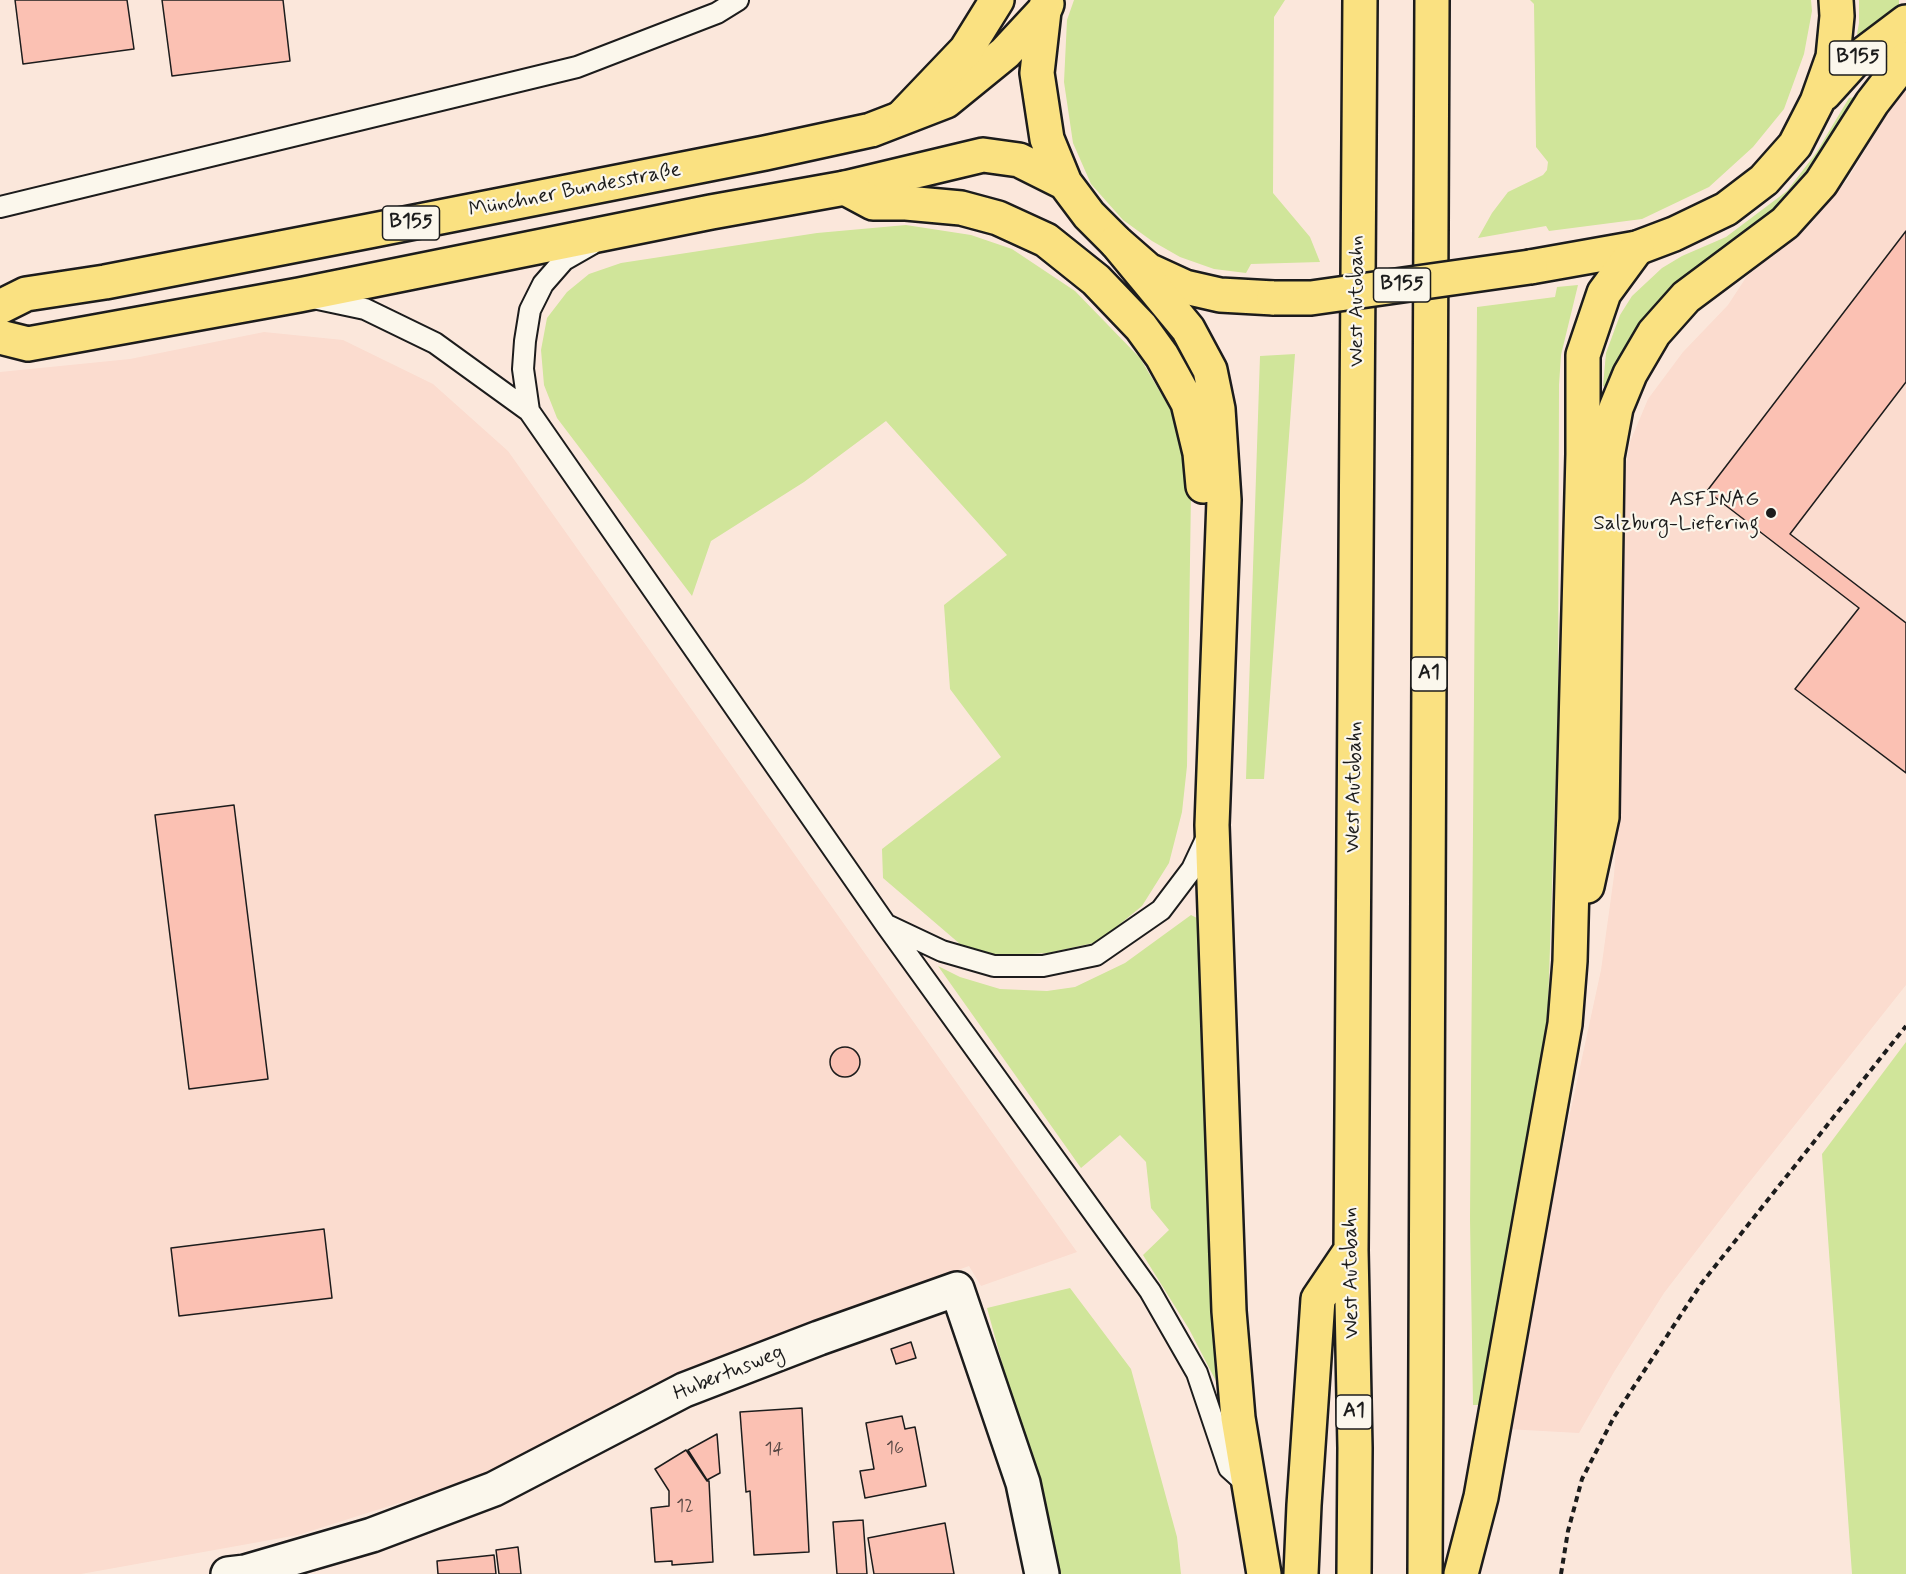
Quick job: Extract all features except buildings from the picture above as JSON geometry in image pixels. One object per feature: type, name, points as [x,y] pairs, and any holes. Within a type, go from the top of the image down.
[{"type":"main road","points":[[903,116],[966,50],[997,0]]},
{"type":"main road","name":"West Autobahn","points":[[1354,1574],[1355,1448],[1351,1250],[1360,0]]},
{"type":"main road","name":"A1","points":[[1425,1574],[1432,0]]},
{"type":"main road","name":"Münchner Bundesstraße","points":[[1046,6],[1037,73],[1047,139],[1065,183],[1089,215],[1116,243],[1148,270],[1185,287],[1220,295],[1311,298],[1530,267],[1637,248],[1674,234],[1726,209],[1764,180],[1795,145],[1817,102],[1833,57],[1837,16],[1836,0]]},
{"type":"main road","name":"Münchner Bundesstraße","points":[[0,307],[26,294],[105,282],[765,153],[871,130],[946,100],[1005,53],[1046,6]]},
{"type":"main road","name":"Münchner Bundesstraße","points":[[1817,102],[1853,63],[1906,22]]},
{"type":"main road","points":[[1570,962],[1602,817],[1607,457],[1616,408],[1630,374],[1654,333],[1686,297],[1785,223],[1821,183],[1872,103],[1906,59]]},
{"type":"main road","name":"Münchner Bundesstraße","points":[[0,337],[28,344],[299,295],[711,212],[844,188],[983,155],[1019,160],[1065,183]]},
{"type":"main road","points":[[844,188],[873,203],[906,203],[962,208],[998,218],[1046,240],[1096,280],[1141,327],[1162,356],[1188,403],[1200,453],[1204,501],[1229,1311],[1238,1418],[1264,1574]]},
{"type":"main road","points":[[1116,243],[1188,329],[1210,370],[1218,409],[1224,500],[1213,820]]},
{"type":"main road","points":[[1461,1574],[1481,1497],[1565,1024],[1570,962],[1583,454],[1583,355],[1604,293],[1637,248]]},
{"type":"main road","points":[[1301,1574],[1318,1299],[1351,1250]]},
{"type":"street","name":"Hubertusweg","points":[[228,1574],[245,1572],[372,1535],[494,1490],[684,1390],[819,1338],[957,1289],[1023,1483],[1042,1574]]},
{"type":"lane","points":[[0,207],[577,67],[717,13],[738,0]]},
{"type":"lane","points":[[529,411],[523,369],[530,310],[543,284],[564,260],[608,234]]},
{"type":"lane","points":[[299,295],[365,309],[435,343],[529,411],[886,925],[1150,1291],[1197,1373],[1229,1468],[1250,1487]]},
{"type":"lane","points":[[886,925],[942,951],[994,966],[1043,966],[1096,955],[1161,910],[1192,869],[1213,820]]},
{"type":"path","points":[[1561,1574],[1568,1531],[1582,1479],[1614,1417],[1701,1284],[1906,1026]]},
{"type":"shaded area","points":[[1906,83],[1906,985],[1664,1293],[1579,1433],[1507,1429],[1534,1304],[1553,1192],[1601,970],[1614,876],[1621,705],[1620,499],[1630,442],[1648,399],[1683,352],[1728,305],[1747,276],[1809,226],[1847,180]]},
{"type":"shaded area","points":[[264,332],[343,340],[433,384],[508,451],[1077,1252],[981,1286],[969,1266],[817,1322],[487,1475],[298,1535],[81,1574],[0,1574],[0,372],[130,359]]},
{"type":"green space","points":[[1074,0],[1285,0],[1274,17],[1273,193],[1310,237],[1320,262],[1251,264],[1246,273],[1214,269],[1180,257],[1152,241],[1123,220],[1091,184],[1073,143],[1064,82],[1067,20]]},
{"type":"green space","points":[[1530,0],[1811,0],[1812,11],[1804,54],[1784,109],[1753,147],[1709,187],[1642,219],[1549,231],[1546,226],[1478,238],[1492,213],[1508,192],[1543,175],[1547,170],[1548,162],[1536,147],[1534,4]]},
{"type":"green space","points":[[1859,0],[1899,0],[1899,13],[1860,39],[1857,34]]},
{"type":"green space","points":[[1855,97],[1854,103],[1815,169],[1775,211],[1710,256],[1667,292],[1643,320],[1622,351],[1608,388],[1603,386],[1606,353],[1620,315],[1632,296],[1662,268],[1682,256],[1726,237],[1787,191],[1816,153],[1849,98]]},
{"type":"green space","points":[[906,225],[971,235],[1012,249],[1075,291],[1140,358],[1172,412],[1191,492],[1187,766],[1182,812],[1169,863],[1142,906],[1098,942],[1048,953],[998,956],[960,944],[883,878],[882,849],[1001,757],[950,689],[944,605],[1007,555],[886,421],[804,482],[711,541],[692,596],[557,418],[544,385],[541,350],[547,318],[567,292],[589,274],[621,263],[817,233]]},
{"type":"green space","points":[[1578,285],[1561,355],[1559,385],[1558,712],[1547,1036],[1499,1321],[1479,1405],[1473,1405],[1470,1219],[1477,307],[1555,297],[1557,287]]},
{"type":"green space","points":[[1295,354],[1264,779],[1246,779],[1260,356]]},
{"type":"green space","points":[[1191,915],[1197,918],[1203,971],[1223,1385],[1218,1385],[1189,1329],[1143,1255],[1169,1230],[1151,1208],[1146,1162],[1120,1135],[1081,1168],[938,966],[960,977],[1000,989],[1047,991],[1075,987],[1125,963]]},
{"type":"green space","points":[[1906,1042],[1906,1574],[1852,1574],[1822,1154]]},
{"type":"green space","points":[[1070,1288],[1131,1369],[1177,1537],[1181,1574],[1053,1574],[1016,1414],[987,1308]]},
{"type":"place","name":"ASFINAG Salzburg-Liefering","points":[[1771,513]]}]
